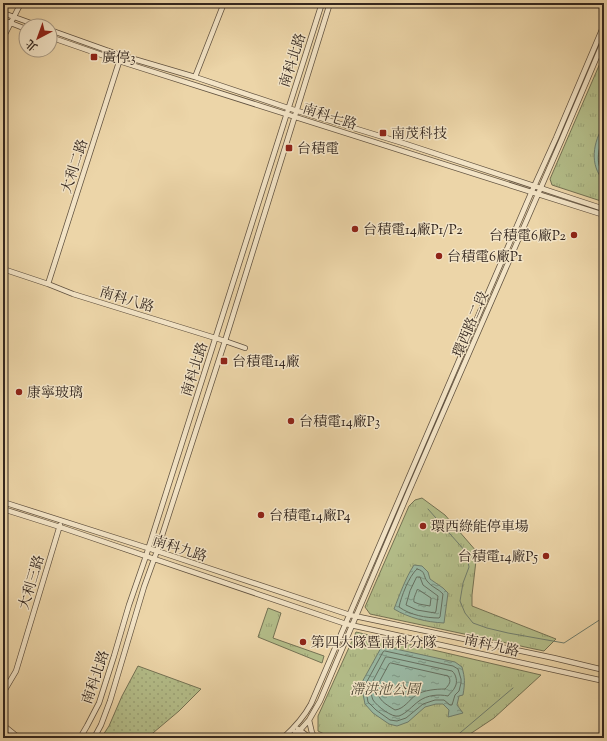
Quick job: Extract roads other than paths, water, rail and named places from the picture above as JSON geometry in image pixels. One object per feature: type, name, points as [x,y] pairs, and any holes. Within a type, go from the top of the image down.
[{"type":"street","points":[[3,38],[21,3]]},
{"type":"street","points":[[195,77],[224,3]]},
{"type":"street","name":"南科北路","points":[[80,738],[88,726],[99,703],[322,3]]},
{"type":"street","name":"南科北路","points":[[94,738],[102,725],[110,701],[144,588],[225,341],[330,3]]},
{"type":"street","points":[[3,13],[18,19]]},
{"type":"street","points":[[3,20],[18,26]]},
{"type":"street","points":[[534,186],[604,25]]},
{"type":"street","name":"南科七路","points":[[58,33],[120,55],[195,77],[540,188]]},
{"type":"street","name":"南科七路","points":[[58,40],[119,61],[604,215]]},
{"type":"street","name":"環西路二段","points":[[352,625],[604,40]]},
{"type":"street","name":"大利二路","points":[[48,284],[120,55]]},
{"type":"street","name":"環西路二段","points":[[346,624],[534,186]]},
{"type":"street","points":[[540,188],[604,209]]},
{"type":"street","name":"南科八路","points":[[3,270],[48,284],[73,294],[245,348]]},
{"type":"street","name":"南科九路","points":[[3,502],[350,615],[604,670]]},
{"type":"street","name":"南科九路","points":[[3,509],[346,624],[604,681]]},
{"type":"street","name":"大利三路","points":[[3,693],[16,671],[62,521]]},
{"type":"street","points":[[283,738],[306,714],[346,624]]},
{"type":"street","points":[[292,738],[309,720],[320,701],[352,625]]},
{"type":"street","points":[[309,720],[312,732],[316,738]]},
{"type":"street","points":[[3,725],[18,738]]},
{"type":"street","points":[[294,728],[301,738]]},
{"type":"street","points":[[3,732],[10,738]]},
{"type":"street","points":[[298,732],[310,738]]},
{"type":"water","points":[[604,125],[604,181],[596,168],[594,153],[597,139]]},
{"type":"water","points":[[414,565],[422,566],[428,572],[430,579],[448,593],[444,623],[418,619],[394,609],[405,581]]},
{"type":"water","points":[[382,646],[455,662],[462,667],[464,691],[463,695],[459,696],[457,705],[463,713],[448,717],[449,710],[443,704],[436,704],[425,707],[408,722],[397,726],[389,724],[373,713],[365,704],[361,684]]},
{"type":"waterway","points":[[428,509],[466,552],[469,567],[463,583],[460,601],[465,613],[473,623],[508,633],[564,643],[604,617]]},
{"type":"waterway","points":[[454,738],[513,688]]},
{"type":"place","name":"廣停3","points":[[94,57]]},
{"type":"place","name":"南茂科技","points":[[383,133]]},
{"type":"place","name":"台積電","points":[[289,148]]},
{"type":"place","name":"台積電14廠P1/P2","points":[[355,229]]},
{"type":"place","name":"台積電6廠P2","points":[[574,235]]},
{"type":"place","name":"台積電6廠P1","points":[[439,256]]},
{"type":"place","name":"台積電14廠","points":[[224,361]]},
{"type":"place","name":"康寧玻璃","points":[[19,392]]},
{"type":"place","name":"台積電14廠P3","points":[[291,421]]},
{"type":"place","name":"台積電14廠P4","points":[[261,515]]},
{"type":"place","name":"環西綠能停車場","points":[[423,526]]},
{"type":"place","name":"台積電14廠P5","points":[[546,556]]},
{"type":"place","name":"第四大隊暨南科分隊","points":[[303,642]]},
{"type":"park label","name":"滯洪池公園","points":[[385,689]]}]
